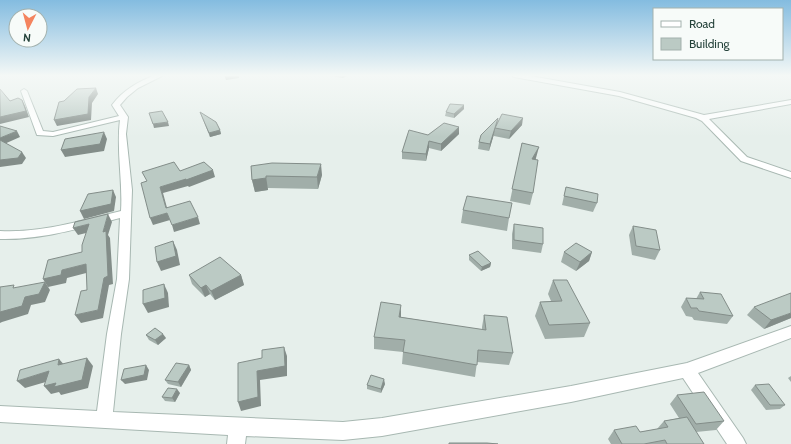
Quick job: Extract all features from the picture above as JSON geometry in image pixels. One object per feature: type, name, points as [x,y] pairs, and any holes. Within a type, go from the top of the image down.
[{"type":"street","points":[[26,96],[40,133],[53,134],[124,117]]},
{"type":"street","points":[[104,419],[114,334],[123,279],[127,190],[122,134],[124,117],[116,105],[120,99],[125,96]]},
{"type":"street","points":[[626,96],[702,118],[791,102]]},
{"type":"street","points":[[702,118],[744,160],[791,175]]},
{"type":"street","points":[[0,236],[15,237],[33,235],[126,213]]},
{"type":"street","points":[[0,414],[104,419],[237,436],[342,431],[382,427],[571,394],[687,370],[791,332]]},
{"type":"street","points":[[687,370],[737,444]]},
{"type":"building","points":[[0,96],[6,96],[10,101],[18,98],[22,100],[26,111],[0,117]]},
{"type":"building","points":[[70,96],[90,96],[88,114],[54,120],[59,102],[64,101]]},
{"type":"building","points":[[450,104],[464,105],[454,114],[446,112]]},
{"type":"building","points":[[162,111],[168,122],[153,124],[149,113]]},
{"type":"building","points":[[200,112],[216,122],[220,130],[209,133]]},
{"type":"building","points":[[502,114],[523,118],[511,131],[495,128]]},
{"type":"building","points":[[498,118],[490,144],[479,142],[481,135]]},
{"type":"building","points":[[444,123],[459,127],[441,144],[429,141],[426,154],[402,152],[409,130],[428,135]]},
{"type":"building","points":[[0,126],[17,131],[0,138]]},
{"type":"building","points":[[104,132],[100,144],[61,150],[65,139]]},
{"type":"building","points":[[0,140],[22,152],[18,158],[0,160]]},
{"type":"building","points":[[522,143],[539,147],[532,159],[538,160],[533,193],[512,189]]},
{"type":"building","points":[[174,162],[180,171],[204,162],[213,170],[186,180],[160,187],[166,208],[190,201],[198,217],[172,225],[167,213],[150,218],[141,183],[147,181],[142,172]]},
{"type":"building","points":[[272,163],[321,164],[317,177],[266,176],[266,178],[252,180],[251,166]]},
{"type":"building","points":[[566,187],[598,194],[597,203],[564,196]]},
{"type":"building","points":[[113,190],[111,204],[80,211],[88,194]]},
{"type":"building","points":[[467,196],[512,203],[509,218],[463,210]]},
{"type":"building","points":[[108,214],[103,232],[106,231],[108,276],[104,278],[98,310],[75,315],[81,291],[87,290],[86,264],[62,270],[61,275],[43,279],[48,260],[82,252],[82,245],[89,224],[73,228],[75,222]]},
{"type":"building","points":[[514,224],[543,228],[543,244],[514,240]]},
{"type":"building","points":[[633,226],[656,230],[660,250],[636,246]]},
{"type":"building","points":[[173,241],[176,256],[157,262],[155,247]]},
{"type":"building","points":[[576,243],[592,252],[580,262],[564,252]]},
{"type":"building","points":[[478,251],[491,263],[482,267],[469,255]]},
{"type":"building","points":[[220,257],[241,275],[211,291],[206,285],[201,288],[189,275]]},
{"type":"building","points":[[553,280],[567,280],[590,323],[549,325],[540,302],[562,301]]},
{"type":"building","points":[[45,282],[39,294],[25,297],[22,306],[0,312],[0,287],[14,285],[13,288]]},
{"type":"building","points":[[164,284],[165,298],[143,304],[143,290]]},
{"type":"building","points":[[700,292],[721,294],[733,316],[699,311],[697,308],[691,308],[686,298],[704,299]]},
{"type":"building","points":[[791,293],[791,313],[771,320],[754,307]]},
{"type":"building","points":[[381,302],[401,305],[399,317],[486,330],[484,315],[507,317],[513,353],[478,350],[477,365],[403,352],[405,340],[374,337]]},
{"type":"building","points":[[155,328],[163,334],[155,340],[146,335]]},
{"type":"building","points":[[284,347],[285,366],[257,371],[258,397],[238,402],[238,363],[262,358],[262,350]]},
{"type":"building","points":[[87,358],[82,380],[54,387],[56,383],[44,386],[49,371],[17,381],[20,370],[59,359],[58,365]]},
{"type":"building","points":[[176,363],[189,365],[178,382],[165,380]]},
{"type":"building","points":[[146,365],[144,375],[121,380],[124,369]]},
{"type":"building","points":[[371,375],[384,379],[381,389],[367,385]]},
{"type":"building","points":[[769,384],[785,405],[770,405],[755,385]]},
{"type":"building","points":[[168,388],[177,389],[172,398],[162,397]]},
{"type":"building","points":[[704,392],[724,421],[696,424],[677,395]]},
{"type":"building","points":[[687,417],[704,444],[667,444],[665,440],[644,444],[622,444],[614,430],[636,426],[640,432],[668,427],[664,421]]},
{"type":"building","points":[[487,443],[498,444],[449,444]]}]
